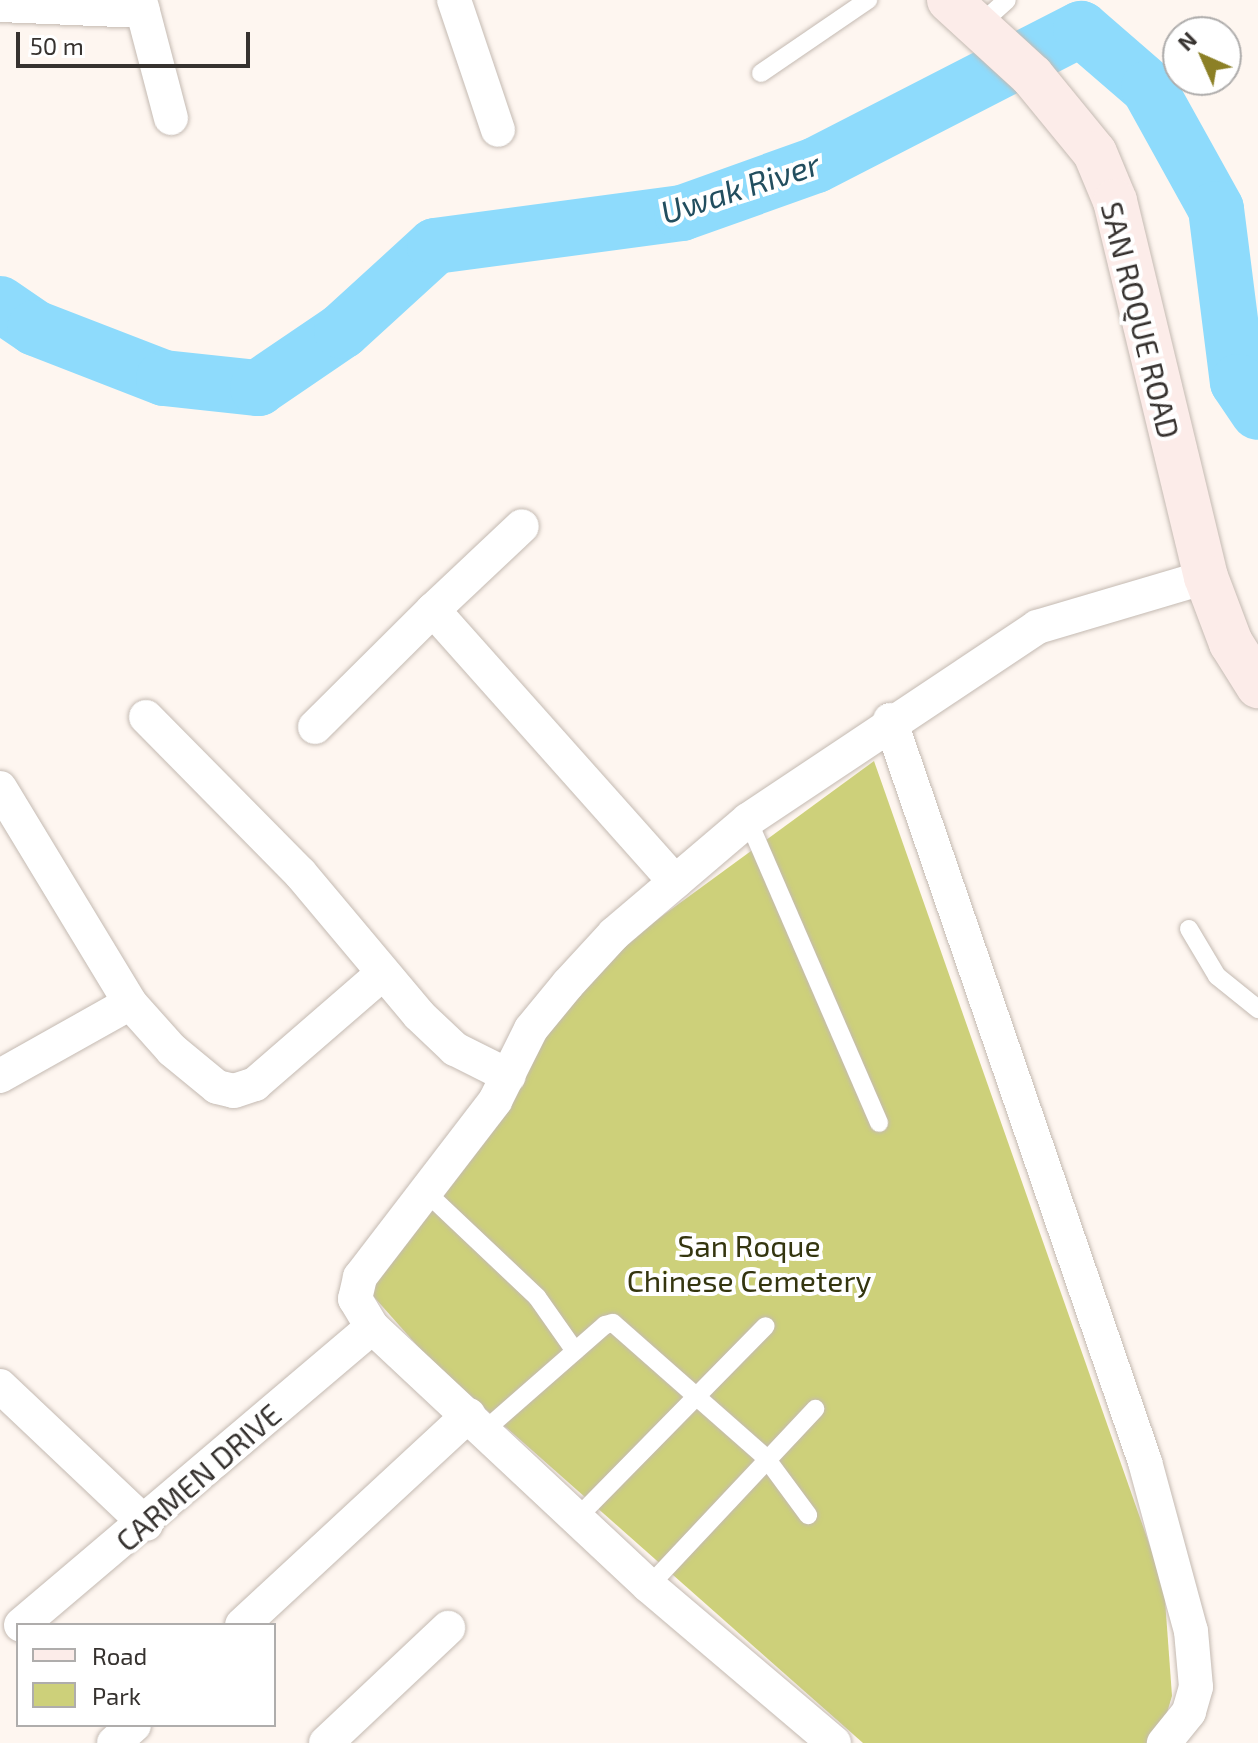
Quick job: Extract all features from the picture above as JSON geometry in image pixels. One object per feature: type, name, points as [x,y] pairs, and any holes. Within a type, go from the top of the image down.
[{"type":"main road","name":"SAN ROQUE ROAD","points":[[981,17],[1095,153],[1115,201],[1206,577],[1231,643],[1258,686]]},
{"type":"street","points":[[454,0],[498,130]]},
{"type":"street","points":[[0,5],[142,6],[171,118]]},
{"type":"street","points":[[315,727],[522,526]]},
{"type":"street","points":[[834,1743],[649,1586],[372,1327],[355,1299],[360,1277],[426,1192],[509,1076],[531,1029],[568,984],[614,934],[748,820],[890,720],[1037,627],[1206,577]]},
{"type":"street","points":[[433,610],[675,882]]},
{"type":"street","points":[[146,717],[300,873],[383,973],[455,1049],[509,1076]]},
{"type":"street","points":[[890,720],[1145,1462],[1191,1631],[1196,1687],[1189,1712],[1164,1743]]},
{"type":"street","points":[[0,788],[130,1003],[172,1050],[217,1087],[234,1091],[255,1084],[383,973]]},
{"type":"street","points":[[0,1076],[130,1003]]},
{"type":"street","name":"CARMEN DRIVE","points":[[24,1623],[146,1524],[372,1327]]},
{"type":"street","points":[[0,1386],[146,1524]]},
{"type":"street","points":[[244,1623],[477,1423]]},
{"type":"street","points":[[326,1743],[448,1628]]},
{"type":"street","name":"CARMEN DRIVE","points":[[0,1642],[16,1629]]},
{"type":"street","points":[[114,1743],[132,1727]]},
{"type":"lane","points":[[761,73],[868,0]]},
{"type":"lane","points":[[748,820],[879,1123]]},
{"type":"lane","points":[[1189,929],[1217,976],[1258,1009]]},
{"type":"lane","points":[[426,1192],[537,1297],[575,1351]]},
{"type":"lane","points":[[477,1423],[613,1323],[698,1393],[766,1458],[808,1515]]},
{"type":"lane","points":[[577,1518],[766,1326]]},
{"type":"lane","points":[[649,1586],[815,1409]]},
{"type":"green space","name":"San Roque Chinese Cemetery","points":[[874,761],[1164,1586],[1172,1696],[1158,1743],[863,1743],[430,1360],[366,1288],[531,1053],[617,949]]},
{"type":"waterway","name":"Uwak River","points":[[0,304],[35,328],[164,378],[258,388],[342,331],[435,246],[682,213],[816,165],[1081,29],[1149,88],[1216,209],[1238,382],[1258,412]]}]
